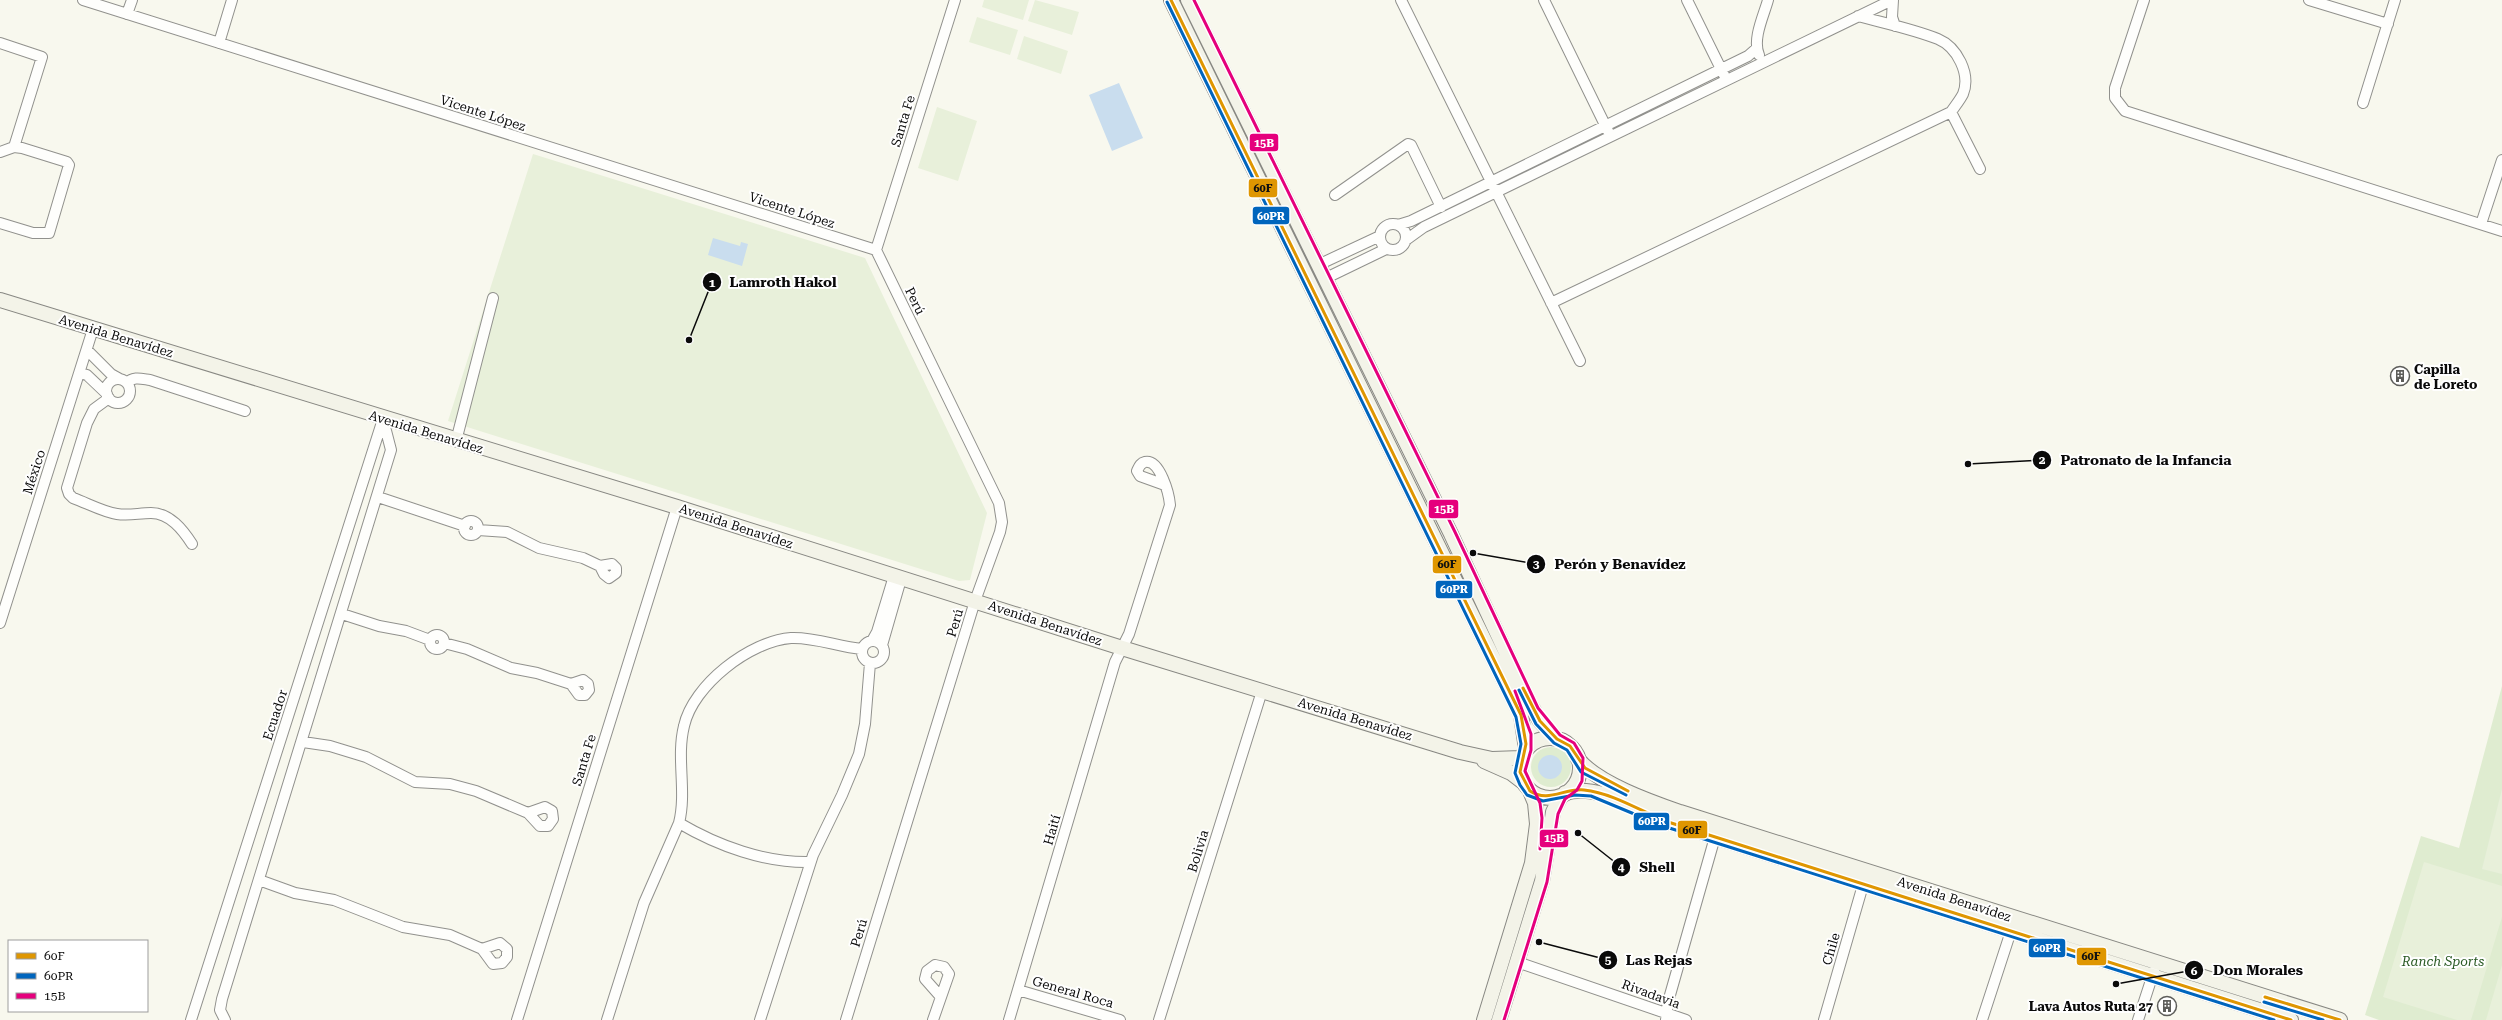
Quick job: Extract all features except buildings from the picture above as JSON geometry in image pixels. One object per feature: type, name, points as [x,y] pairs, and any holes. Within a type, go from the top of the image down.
[{"type":"main road","points":[[1173,0],[1521,715],[1524,754],[1520,771],[1535,803],[1537,824],[1533,856],[1484,1020]]},
{"type":"main road","points":[[1188,0],[1324,279],[1451,534],[1534,711],[1556,739],[1570,746],[1578,759],[1578,779],[1563,794],[1553,812],[1542,881],[1499,1020]]},
{"type":"main road","name":"Avenida Benavídez","points":[[0,300],[383,419],[677,507],[1122,648],[1471,755],[1511,773],[1527,787]]},
{"type":"main road","points":[[1524,754],[1540,740],[1556,739]]},
{"type":"main road","name":"Avenida Benavídez","points":[[1471,755],[1508,759],[1524,754]]},
{"type":"main road","name":"Avenida Benavídez","points":[[1578,759],[1594,774],[1651,802],[2154,969],[2292,1020]]},
{"type":"main road","points":[[1527,787],[1545,797],[1563,794]]},
{"type":"main road","name":"Avenida Benavídez","points":[[1563,794],[1576,790],[1593,792],[1665,821],[1715,838],[2011,931],[2340,1020]]},
{"type":"street","name":"Vicente López","points":[[83,0],[876,250]]},
{"type":"street","points":[[127,14],[132,0]]},
{"type":"street","points":[[219,43],[232,0]]},
{"type":"street","name":"Santa Fe","points":[[876,250],[954,0]]},
{"type":"street","points":[[1401,0],[1580,362]]},
{"type":"street","points":[[1544,0],[1610,137]]},
{"type":"street","points":[[1687,0],[1726,81]]},
{"type":"street","points":[[1762,62],[1756,49],[1768,0]]},
{"type":"street","points":[[1324,279],[1386,249],[1398,250],[1406,240],[1424,226],[1893,0]]},
{"type":"street","points":[[1893,0],[1891,10],[1895,26]]},
{"type":"street","points":[[2144,0],[2115,88],[2115,98],[2125,111],[2502,230]]},
{"type":"street","points":[[2309,0],[2388,24]]},
{"type":"street","points":[[2363,104],[2395,0]]},
{"type":"street","points":[[1551,303],[1951,112],[1963,92],[1965,79],[1962,64],[1953,50],[1940,40],[1858,16]]},
{"type":"street","points":[[0,43],[42,57],[14,147]]},
{"type":"street","points":[[1386,249],[1380,242],[1380,236],[1386,226],[1398,225],[1441,207],[1721,70],[1748,56],[1756,49]]},
{"type":"street","points":[[1951,112],[1980,169]]},
{"type":"street","points":[[1335,195],[1408,144],[1411,145],[1441,207]]},
{"type":"street","points":[[0,152],[14,147],[67,162],[69,168],[49,233],[33,233],[0,223]]},
{"type":"street","points":[[2481,224],[2502,160]]},
{"type":"street","points":[[1398,225],[1405,231],[1406,240]]},
{"type":"street","points":[[1318,265],[1380,236]]},
{"type":"street","name":"Perú","points":[[846,1020],[975,601],[1000,532],[1002,522],[999,503],[876,250]]},
{"type":"street","points":[[456,441],[493,298]]},
{"type":"street","name":"México","points":[[0,623],[93,329]]},
{"type":"street","points":[[80,373],[88,375],[115,402],[126,400],[130,390],[123,381],[111,374],[87,350]]},
{"type":"street","points":[[192,544],[176,523],[163,516],[152,513],[130,516],[115,514],[73,498],[69,494],[68,488],[87,423],[94,409],[108,396],[109,383],[139,378],[150,380],[245,411]]},
{"type":"street","points":[[225,1020],[220,1010],[222,999],[303,742],[391,450],[383,419]]},
{"type":"street","name":"Ecuador","points":[[191,1020],[383,419]]},
{"type":"street","name":"Haití","points":[[1009,1020],[1115,662],[1129,634],[1170,505],[1165,485]]},
{"type":"street","points":[[378,497],[464,526],[465,531],[470,535],[476,534],[478,530],[507,532],[539,548],[583,558],[600,566]]},
{"type":"street","name":"Santa Fe","points":[[517,1020],[677,507]]},
{"type":"street","points":[[897,577],[882,645],[884,652],[882,659],[877,663],[870,663],[863,656],[862,649],[866,644],[872,641],[877,632],[897,577]]},
{"type":"street","points":[[342,614],[379,626],[406,631],[430,640],[430,644],[435,649],[439,649],[444,643],[467,649],[511,668],[532,671],[571,684]]},
{"type":"street","points":[[607,1020],[644,902],[679,823],[682,811],[680,752],[683,727],[693,705],[715,677],[736,660],[773,642],[790,638],[810,639],[862,649]]},
{"type":"street","points":[[872,641],[882,645]]},
{"type":"street","points":[[760,1020],[810,862],[859,754],[865,724],[870,663]]},
{"type":"street","name":"Bolivia","points":[[1159,1020],[1262,691]]},
{"type":"street","points":[[303,742],[330,746],[366,757],[415,782],[462,786],[528,813]]},
{"type":"street","points":[[679,823],[715,842],[740,850],[769,858],[810,862]]},
{"type":"street","points":[[1666,1016],[1715,838]]},
{"type":"street","points":[[259,880],[295,893],[334,900],[403,927],[450,935],[482,949]]},
{"type":"street","name":"Chile","points":[[1824,1020],[1864,885]]},
{"type":"street","points":[[1982,1020],[2011,931]]},
{"type":"street","name":"Rivadavia","points":[[1517,962],[1666,1016],[1686,1020]]},
{"type":"street","points":[[2138,1020],[2154,969]]},
{"type":"street","name":"General Roca","points":[[1018,990],[1120,1020]]},
{"type":"street","points":[[933,1020],[940,996]]},
{"type":"green space","points":[[984,0],[1029,0],[1023,20],[982,7]]},
{"type":"green space","points":[[1035,0],[1079,12],[1072,35],[1028,21]]},
{"type":"green space","points":[[977,17],[1018,30],[1010,55],[969,42]]},
{"type":"green space","points":[[1024,36],[1068,51],[1061,74],[1017,59]]},
{"type":"green space","points":[[937,107],[977,121],[958,181],[918,168]]},
{"type":"green space","points":[[533,154],[865,258],[987,513],[970,580],[959,581],[448,421]]},
{"type":"green space","name":"Ranch Sports","points":[[2502,686],[2502,1020],[2379,1020],[2365,1015],[2421,836],[2459,848]]},
{"type":"green space","points":[[1555,747],[1562,750],[1568,756],[1571,767],[1570,775],[1562,784],[1555,787],[1547,787],[1540,784],[1532,775],[1531,763],[1534,756],[1543,748]]},
{"type":"green space","points":[[2502,789],[2502,874],[2482,869]]},
{"type":"green space","points":[[2424,862],[2502,886],[2502,917],[2471,1020],[2457,1020],[2383,997]]},
{"type":"green space","points":[[2502,965],[2502,1020],[2486,1020]]},
{"type":"water","points":[[1119,83],[1143,138],[1112,151],[1089,95]]},
{"type":"water","points":[[713,238],[740,246],[741,242],[748,244],[742,266],[708,255]]},
{"type":"water","points":[[1550,755],[1558,759],[1562,767],[1558,775],[1550,779],[1542,775],[1538,767],[1542,759]]},
{"type":"transit line","name":"60F","points":[[1171,0],[1521,715],[1526,744],[1520,772],[1530,791],[1543,796],[1584,790],[1615,798],[1665,821],[2291,1020]]},
{"type":"transit line","name":"15B","points":[[1194,0],[1455,532],[1538,708],[1560,735],[1574,743],[1583,758],[1582,781],[1577,790],[1565,799],[1558,814],[1547,882],[1504,1020]]},
{"type":"transit line","name":"60PR","points":[[1167,2],[1516,717],[1521,744],[1515,773],[1520,785],[1527,795],[1543,801],[1575,795],[1591,796],[1663,826],[2274,1020]]},
{"type":"transit line","name":"60F","points":[[1523,688],[1540,721],[1557,739],[1570,746],[1585,768],[1628,791]]},
{"type":"transit line","name":"60PR","points":[[1519,690],[1536,724],[1554,743],[1567,750],[1581,772],[1626,795]]},
{"type":"transit line","name":"15B","points":[[1515,691],[1531,734],[1531,750],[1525,771],[1540,803],[1542,818],[1540,849]]},
{"type":"transit line","name":"60F","points":[[2265,997],[2340,1020]]},
{"type":"transit line","name":"60PR","points":[[2264,1002],[2323,1020]]},
{"type":"place","name":"Lamroth Hakol","points":[[689,340]]},
{"type":"place","name":"Capilla de Loreto","points":[[2400,376]]},
{"type":"place","name":"Patronato de la Infancia","points":[[1968,464]]},
{"type":"place","name":"Perón y Benavídez","points":[[1473,553]]},
{"type":"place","name":"Shell","points":[[1578,833]]},
{"type":"place","name":"Las Rejas","points":[[1539,942]]},
{"type":"place","name":"Don Morales","points":[[2116,984]]},
{"type":"place","name":"Lava Autos Ruta 27","points":[[2167,1006]]}]
